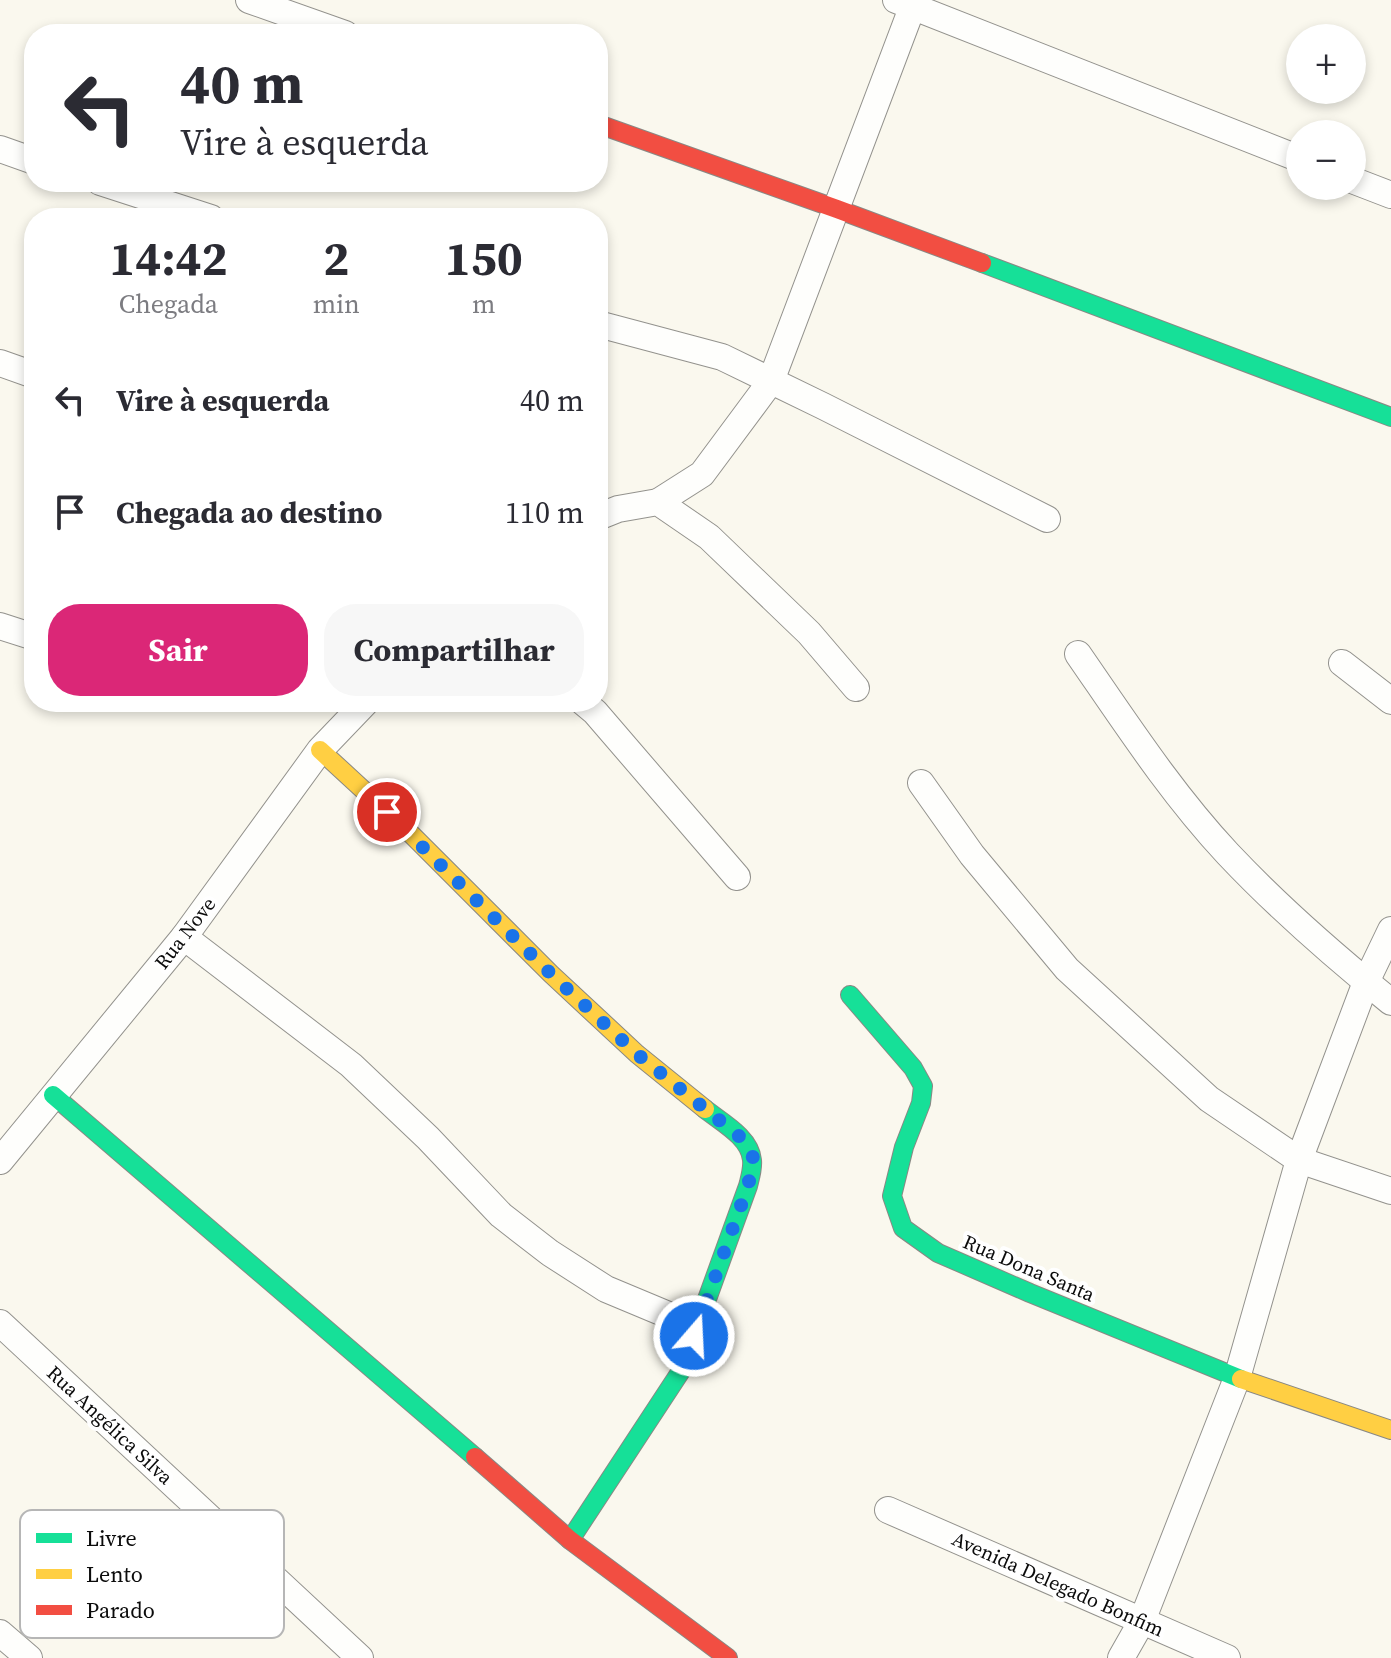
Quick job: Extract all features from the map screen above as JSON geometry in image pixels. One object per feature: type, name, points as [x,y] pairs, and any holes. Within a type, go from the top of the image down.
[{"type":"street","points":[[249,0],[317,24]]},
{"type":"street","points":[[608,513],[658,502],[702,474],[771,381],[837,209],[908,2],[1286,153]]},
{"type":"street","points":[[608,128],[837,209],[1391,417]]},
{"type":"street","points":[[0,149],[24,157]]},
{"type":"street","points":[[1366,185],[1391,195]]},
{"type":"street","points":[[131,192],[180,208]]},
{"type":"street","points":[[608,327],[722,357],[1047,519]]},
{"type":"street","points":[[0,363],[24,371]]},
{"type":"street","points":[[658,502],[709,537],[809,633],[856,688]]},
{"type":"street","points":[[0,626],[24,634]]},
{"type":"street","points":[[1078,654],[1157,769],[1227,854],[1313,937],[1391,1002]]},
{"type":"street","points":[[1342,663],[1391,701]]},
{"type":"street","name":"Rua Nove","points":[[0,1161],[184,937],[320,750],[356,712]]},
{"type":"street","points":[[595,712],[737,877]]},
{"type":"street","points":[[320,750],[637,1054],[729,1128],[748,1147],[754,1159],[748,1186],[681,1371],[570,1540]]},
{"type":"street","points":[[921,783],[972,855],[1067,969],[1209,1099],[1299,1160],[1391,1191]]},
{"type":"street","points":[[1121,1658],[1142,1621],[1237,1378],[1299,1160],[1366,982],[1391,930]]},
{"type":"street","points":[[184,937],[351,1065],[428,1138],[501,1215],[550,1253],[606,1289],[697,1327]]},
{"type":"street","name":"Rua Dona Santa","points":[[850,995],[913,1068],[923,1086],[921,1103],[904,1147],[892,1196],[903,1228],[938,1253],[1030,1293],[1237,1378],[1391,1430]]},
{"type":"street","points":[[53,1095],[570,1540],[728,1658]]},
{"type":"street","name":"Rua Angélica Silva","points":[[0,1323],[201,1510]]},
{"type":"street","name":"Avenida Delegado Bonfim","points":[[888,1510],[1227,1658]]},
{"type":"street","name":"Rua Angélica Silva","points":[[284,1587],[360,1658]]},
{"type":"street","points":[[0,1633],[29,1658]]},
{"type":"traffic: fast","points":[[982,263],[1391,417]]},
{"type":"traffic: fast","points":[[850,995],[913,1068],[923,1086],[921,1103],[904,1147],[892,1196],[903,1228],[938,1253],[1241,1379]]},
{"type":"traffic: fast","points":[[53,1095],[475,1457]]},
{"type":"traffic: fast","points":[[570,1540],[681,1371],[748,1186],[752,1163],[746,1144],[705,1109]]},
{"type":"traffic: slow","points":[[320,750],[410,833],[551,974],[637,1054],[705,1109]]},
{"type":"traffic: slow","points":[[1241,1379],[1391,1430]]},
{"type":"traffic: jam","points":[[608,128],[982,263]]},
{"type":"traffic: jam","points":[[475,1457],[570,1540],[728,1658]]},
{"type":"route","points":[[387,812],[551,974],[637,1054],[740,1137],[752,1153],[754,1159],[748,1186],[694,1336]]}]
